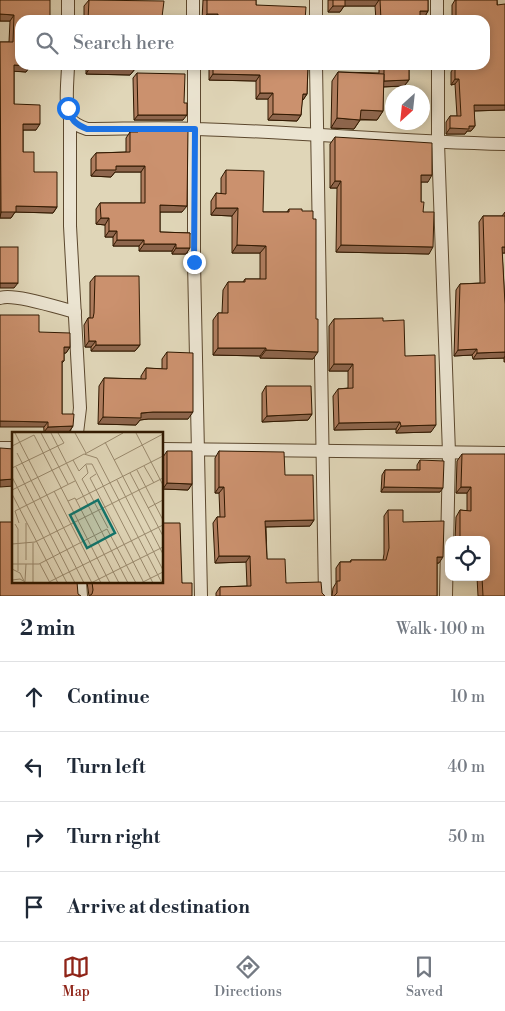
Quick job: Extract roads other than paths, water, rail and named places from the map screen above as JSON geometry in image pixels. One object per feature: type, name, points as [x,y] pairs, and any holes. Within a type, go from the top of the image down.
[{"type":"street","points":[[68,0],[68,15]]},
{"type":"street","points":[[193,0],[193,15]]},
{"type":"street","points":[[316,0],[316,15]]},
{"type":"street","points":[[437,0],[437,15]]},
{"type":"street","points":[[68,70],[70,226],[80,408],[77,432]]},
{"type":"street","points":[[194,70],[194,262],[200,596]]},
{"type":"street","points":[[316,70],[325,596]]},
{"type":"street","points":[[438,70],[438,143],[448,453],[446,596]]},
{"type":"street","points":[[70,119],[87,129],[195,129],[316,134],[438,143],[505,144]]},
{"type":"street","points":[[0,298],[5,296],[21,298],[75,312]]},
{"type":"street","points":[[164,449],[505,453]]}]
